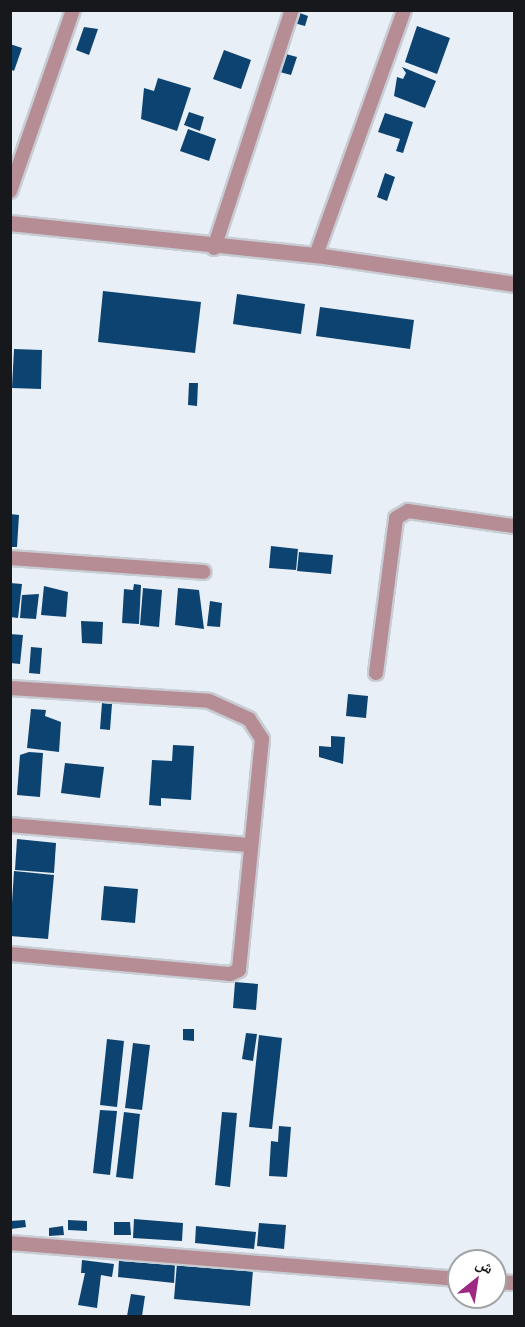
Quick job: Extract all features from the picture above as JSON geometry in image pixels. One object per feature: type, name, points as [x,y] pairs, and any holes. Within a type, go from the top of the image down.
[{"type":"street","points":[[10,191],[73,10]]},
{"type":"street","points":[[214,248],[292,10]]},
{"type":"street","points":[[316,255],[404,10]]},
{"type":"street","points":[[10,223],[214,248],[316,255],[514,284]]},
{"type":"street","points":[[376,673],[396,518],[408,511],[514,526]]},
{"type":"street","points":[[10,558],[203,572]]},
{"type":"street","points":[[10,688],[209,701],[249,719],[262,739],[250,845],[244,956],[235,972],[10,954]]},
{"type":"street","points":[[10,825],[250,845]]},
{"type":"street","points":[[10,1243],[447,1277]]},
{"type":"building","points":[[297,12],[308,16],[305,26],[294,23]]},
{"type":"building","points":[[417,26],[450,38],[437,74],[405,62]]},
{"type":"building","points":[[84,27],[98,29],[89,55],[76,50]]},
{"type":"building","points":[[10,44],[22,48],[14,71],[10,69]]},
{"type":"building","points":[[224,50],[251,60],[241,89],[213,79]]},
{"type":"building","points":[[282,53],[297,57],[291,75],[276,71]]},
{"type":"building","points":[[402,67],[436,81],[425,108],[394,96],[397,77],[403,79],[406,73]]},
{"type":"building","points":[[158,78],[191,88],[177,131],[141,119],[144,88],[154,91]]},
{"type":"building","points":[[189,112],[204,117],[200,131],[184,125]]},
{"type":"building","points":[[385,113],[413,122],[403,153],[396,151],[400,139],[378,132]]},
{"type":"building","points":[[188,129],[216,139],[209,161],[180,151]]},
{"type":"building","points":[[385,173],[395,177],[387,201],[377,197]]},
{"type":"building","points":[[103,291],[201,302],[195,353],[98,342]]},
{"type":"building","points":[[237,294],[305,304],[301,334],[233,324]]},
{"type":"building","points":[[320,307],[414,320],[410,349],[316,336]]},
{"type":"building","points":[[14,349],[42,350],[41,389],[12,388]]},
{"type":"building","points":[[189,383],[198,383],[197,406],[188,405]]},
{"type":"building","points":[[10,514],[19,515],[17,547],[10,547]]},
{"type":"building","points":[[271,546],[298,549],[296,570],[269,568]]},
{"type":"building","points":[[299,552],[333,555],[331,574],[297,571]]},
{"type":"building","points":[[10,583],[22,584],[18,618],[10,617]]},
{"type":"building","points":[[134,584],[141,585],[139,624],[122,623],[124,589],[133,590]]},
{"type":"building","points":[[44,586],[68,592],[66,617],[41,615]]},
{"type":"building","points":[[143,588],[162,590],[159,627],[140,625]]},
{"type":"building","points":[[178,588],[199,590],[204,629],[175,625]]},
{"type":"building","points":[[39,594],[36,619],[20,618],[22,595]]},
{"type":"building","points":[[210,601],[222,603],[220,627],[207,626]]},
{"type":"building","points":[[81,621],[103,622],[102,644],[82,643]]},
{"type":"building","points":[[10,634],[23,635],[20,664],[10,663]]},
{"type":"building","points":[[31,647],[42,648],[40,674],[29,673]]},
{"type":"building","points":[[348,694],[368,696],[366,718],[346,716]]},
{"type":"building","points":[[102,703],[112,704],[110,730],[100,729]]},
{"type":"building","points":[[31,709],[46,710],[45,716],[61,722],[59,752],[27,748]]},
{"type":"building","points":[[331,736],[345,737],[343,764],[319,757],[319,746],[331,747]]},
{"type":"building","points":[[173,745],[194,746],[191,800],[161,798],[161,806],[149,805],[152,760],[172,761]]},
{"type":"building","points":[[29,752],[43,753],[40,797],[17,795],[20,755]]},
{"type":"building","points":[[65,763],[104,767],[100,798],[61,793]]},
{"type":"building","points":[[17,839],[56,843],[54,873],[15,870]]},
{"type":"building","points":[[14,871],[54,875],[48,939],[10,936]]},
{"type":"building","points":[[104,886],[138,889],[135,923],[101,920]]},
{"type":"building","points":[[235,982],[258,984],[256,1010],[233,1008]]},
{"type":"building","points":[[183,1029],[194,1029],[194,1041],[183,1040]]},
{"type":"building","points":[[246,1033],[257,1034],[253,1061],[242,1059]]},
{"type":"building","points":[[259,1035],[282,1038],[272,1129],[249,1127]]},
{"type":"building","points":[[107,1039],[124,1041],[117,1107],[100,1105]]},
{"type":"building","points":[[133,1043],[150,1045],[142,1110],[125,1108]]},
{"type":"building","points":[[100,1110],[117,1111],[110,1175],[93,1173]]},
{"type":"building","points":[[124,1112],[140,1114],[133,1179],[116,1177]]},
{"type":"building","points":[[222,1112],[237,1113],[230,1187],[215,1185]]},
{"type":"building","points":[[279,1126],[291,1127],[287,1177],[269,1176],[271,1141],[278,1142]]},
{"type":"building","points":[[134,1219],[183,1223],[182,1241],[133,1238]]},
{"type":"building","points":[[25,1220],[26,1227],[11,1229],[10,1221]]},
{"type":"building","points":[[68,1220],[87,1221],[87,1231],[68,1230]]},
{"type":"building","points":[[114,1222],[130,1222],[131,1235],[114,1235]]},
{"type":"building","points":[[259,1223],[286,1225],[284,1249],[257,1246]]},
{"type":"building","points":[[63,1226],[64,1235],[49,1236],[49,1228]]},
{"type":"building","points":[[196,1226],[256,1232],[254,1249],[195,1243]]},
{"type":"building","points":[[82,1260],[114,1264],[112,1277],[101,1275],[97,1308],[78,1305],[85,1273],[81,1273]]},
{"type":"building","points":[[119,1260],[175,1265],[174,1283],[118,1277]]},
{"type":"building","points":[[177,1263],[253,1270],[250,1306],[174,1299]]},
{"type":"building","points":[[131,1294],[145,1296],[142,1316],[127,1316]]}]
